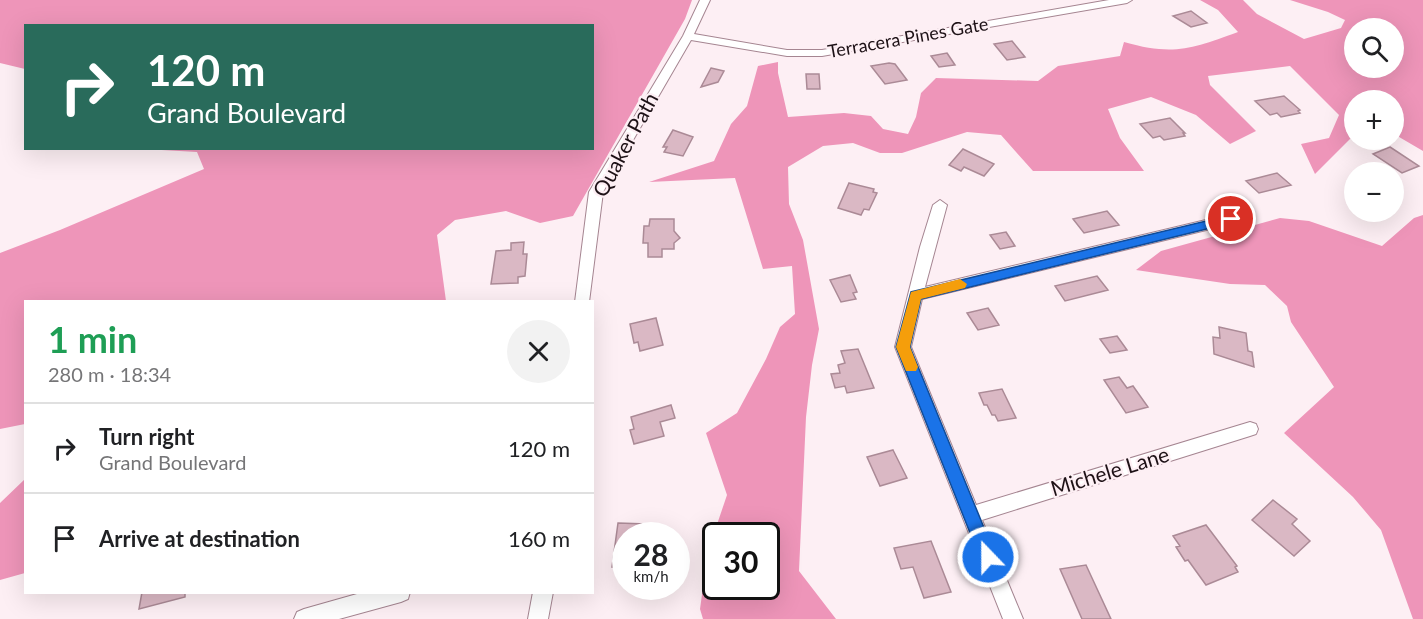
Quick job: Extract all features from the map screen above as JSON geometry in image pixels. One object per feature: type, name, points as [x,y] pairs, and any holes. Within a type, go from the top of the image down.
[{"type":"street","name":"Quaker Path","points":[[582,300],[588,238],[596,192],[688,36],[705,0]]},
{"type":"street","name":"Terracera Pines Gate","points":[[688,36],[787,53],[822,53],[1127,0]]},
{"type":"street","points":[[940,205],[903,347],[1013,619]]},
{"type":"street","points":[[915,295],[1231,219]]},
{"type":"street","name":"Michele Lane","points":[[971,515],[1250,429]]},
{"type":"street","points":[[304,619],[394,594]]},
{"type":"street","points":[[538,619],[543,594]]},
{"type":"shaded area","points":[[0,0],[692,0],[685,19],[573,216],[540,223],[506,211],[455,220],[437,235],[446,300],[24,300],[24,424],[0,429],[0,253],[204,169],[197,152],[162,150],[594,150],[594,24],[24,24],[24,69],[0,63]]},
{"type":"shaded area","points":[[1200,0],[1243,0],[1257,14],[1304,39],[1341,28],[1344,22],[1344,78],[1404,78],[1404,18],[1344,20],[1290,0],[1423,0],[1423,151],[1404,140],[1404,90],[1344,90],[1344,145],[1315,174],[1301,144],[1329,138],[1339,115],[1290,66],[1208,76],[1210,85],[1256,131],[1230,144],[1196,115],[1151,97],[1108,109],[1120,138],[1144,171],[1033,171],[1001,135],[967,132],[902,153],[880,153],[853,143],[823,146],[788,167],[789,204],[803,240],[819,329],[806,417],[799,571],[836,619],[703,619],[700,609],[702,594],[702,600],[780,600],[780,522],[718,522],[727,495],[706,433],[737,413],[780,327],[795,314],[792,266],[763,269],[735,178],[649,182],[714,161],[731,124],[747,106],[758,66],[778,62],[778,73],[788,117],[844,113],[871,116],[883,129],[908,134],[916,117],[921,93],[936,78],[1038,81],[1058,66],[1120,56],[1124,42],[1156,49],[1182,49],[1208,43],[1238,32],[1218,10]]},
{"type":"shaded area","points":[[1423,215],[1423,619],[1413,619],[1381,530],[1353,497],[1284,433],[1334,387],[1291,322],[1287,306],[1265,285],[1230,284],[1136,270],[1161,251],[1280,218],[1309,221],[1382,246],[1414,218]]},
{"type":"shaded area","points":[[24,480],[24,573],[0,580],[0,503]]},
{"type":"building","points":[[1191,11],[1207,23],[1191,27],[1173,16]]},
{"type":"building","points":[[1012,41],[1025,57],[1007,60],[994,44]]},
{"type":"building","points":[[947,53],[955,65],[939,67],[931,56]]},
{"type":"building","points":[[895,64],[907,80],[885,84],[871,66]]},
{"type":"building","points":[[711,68],[724,71],[718,82],[701,87]]},
{"type":"building","points":[[806,74],[819,74],[820,89],[807,89]]},
{"type":"building","points":[[1284,96],[1300,110],[1298,111],[1300,113],[1281,117],[1277,113],[1270,115],[1255,101]]},
{"type":"building","points":[[1170,118],[1185,133],[1183,133],[1185,136],[1164,140],[1160,136],[1153,138],[1140,124]]},
{"type":"building","points":[[673,130],[693,137],[683,156],[664,152],[667,147],[663,147]]},
{"type":"building","points":[[963,149],[994,164],[984,176],[964,167],[961,171],[949,165]]},
{"type":"building","points":[[1383,150],[1395,150],[1419,166],[1404,172],[1404,162],[1385,162],[1373,154]]},
{"type":"building","points":[[1277,173],[1291,185],[1259,193],[1246,181]]},
{"type":"building","points":[[849,183],[874,189],[873,192],[877,193],[869,210],[864,209],[861,215],[838,208]]},
{"type":"building","points":[[1107,211],[1119,225],[1084,233],[1073,219]]},
{"type":"building","points":[[650,219],[674,219],[674,231],[680,238],[674,243],[674,249],[662,249],[662,257],[648,257],[648,243],[643,243],[644,226],[649,226]]},
{"type":"building","points":[[1006,232],[1015,246],[1000,249],[990,235]]},
{"type":"building","points":[[524,242],[523,254],[527,254],[525,276],[518,277],[518,283],[491,284],[496,251],[511,250],[511,243]]},
{"type":"building","points":[[850,275],[857,292],[853,293],[856,299],[841,302],[830,280]]},
{"type":"building","points":[[1097,276],[1108,290],[1065,301],[1055,286]]},
{"type":"building","points":[[988,308],[999,325],[978,330],[967,313]]},
{"type":"building","points":[[656,318],[663,345],[640,351],[638,342],[634,343],[630,324]]},
{"type":"building","points":[[1219,327],[1246,333],[1248,351],[1252,352],[1254,367],[1214,354],[1213,337],[1220,338]]},
{"type":"building","points":[[1117,336],[1127,350],[1110,353],[1100,339]]},
{"type":"building","points":[[858,349],[874,388],[847,393],[845,386],[835,388],[831,374],[840,373],[838,365],[845,363],[841,351]]},
{"type":"building","points":[[1119,377],[1127,388],[1133,386],[1148,407],[1126,413],[1104,380]]},
{"type":"building","points":[[1002,389],[1016,418],[998,421],[987,405],[984,405],[979,393]]},
{"type":"building","points":[[671,405],[675,418],[660,422],[664,436],[634,444],[630,430],[634,429],[631,417]]},
{"type":"building","points":[[893,450],[907,478],[880,486],[867,457]]},
{"type":"building","points":[[1273,500],[1297,519],[1292,524],[1310,541],[1294,556],[1252,520]]},
{"type":"building","points":[[1206,525],[1237,566],[1235,567],[1238,572],[1206,585],[1188,560],[1185,561],[1176,547],[1180,546],[1173,536]]},
{"type":"building","points":[[931,541],[951,592],[924,598],[913,567],[901,569],[894,548]]},
{"type":"building","points":[[1086,565],[1111,619],[1082,619],[1060,569]]},
{"type":"building","points":[[142,594],[185,594],[185,597],[139,609]]},
{"type":"slow traffic","points":[[911,367],[903,347],[915,295],[960,284]]},
{"type":"route","points":[[988,557],[903,347],[915,295],[1231,219]]}]
